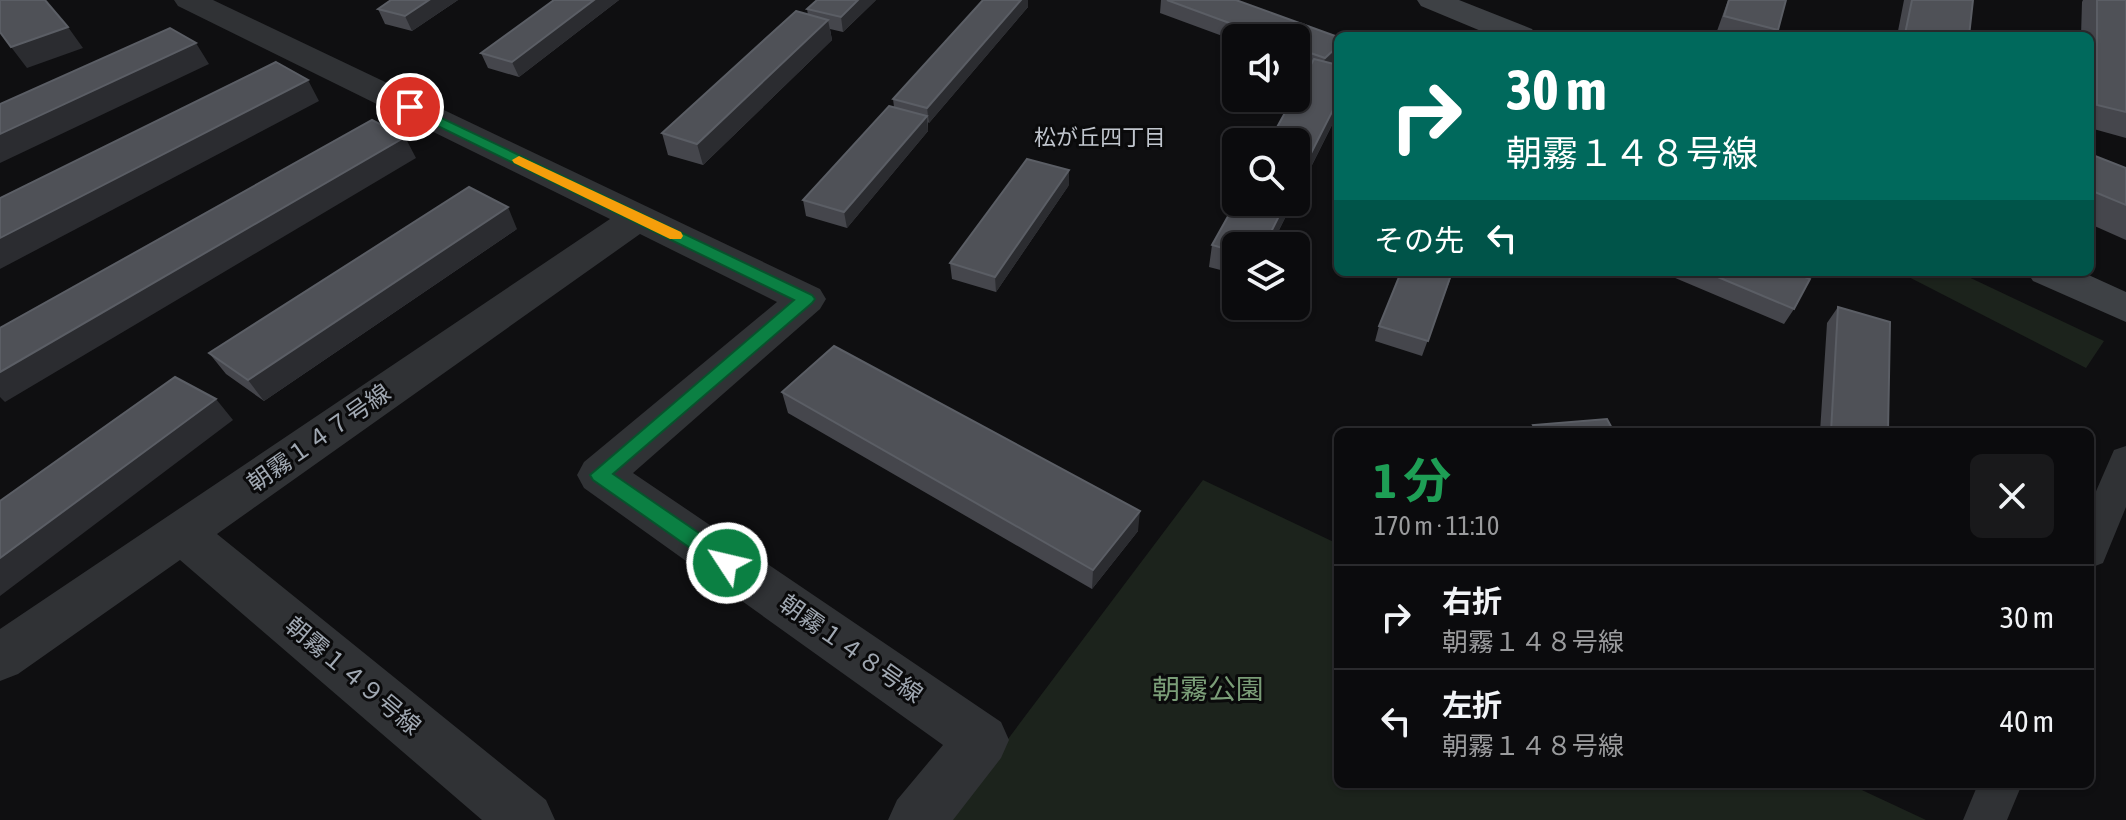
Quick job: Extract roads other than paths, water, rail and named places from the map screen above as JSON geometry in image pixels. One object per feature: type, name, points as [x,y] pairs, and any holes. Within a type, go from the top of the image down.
[{"type":"main road","points":[[1432,0],[1511,32]]},
{"type":"main road","points":[[1458,0],[1535,32]]},
{"type":"main road","points":[[2094,274],[2126,288]]},
{"type":"main road","points":[[2056,276],[2126,308]]},
{"type":"street","name":"朝霧１４８号線","points":[[189,0],[806,299],[600,475],[982,740],[917,820]]},
{"type":"street","name":"朝霧１４７号線","points":[[0,658],[638,218]]},
{"type":"street","points":[[2094,542],[2126,460]]},
{"type":"street","name":"朝霧１４９号線","points":[[181,533],[526,820]]},
{"type":"street","points":[[1985,820],[1998,788]]},
{"type":"district","name":"松が丘四丁目","points":[[1100,137]]},
{"type":"park label","name":"朝霧公園","points":[[1208,689]]}]
